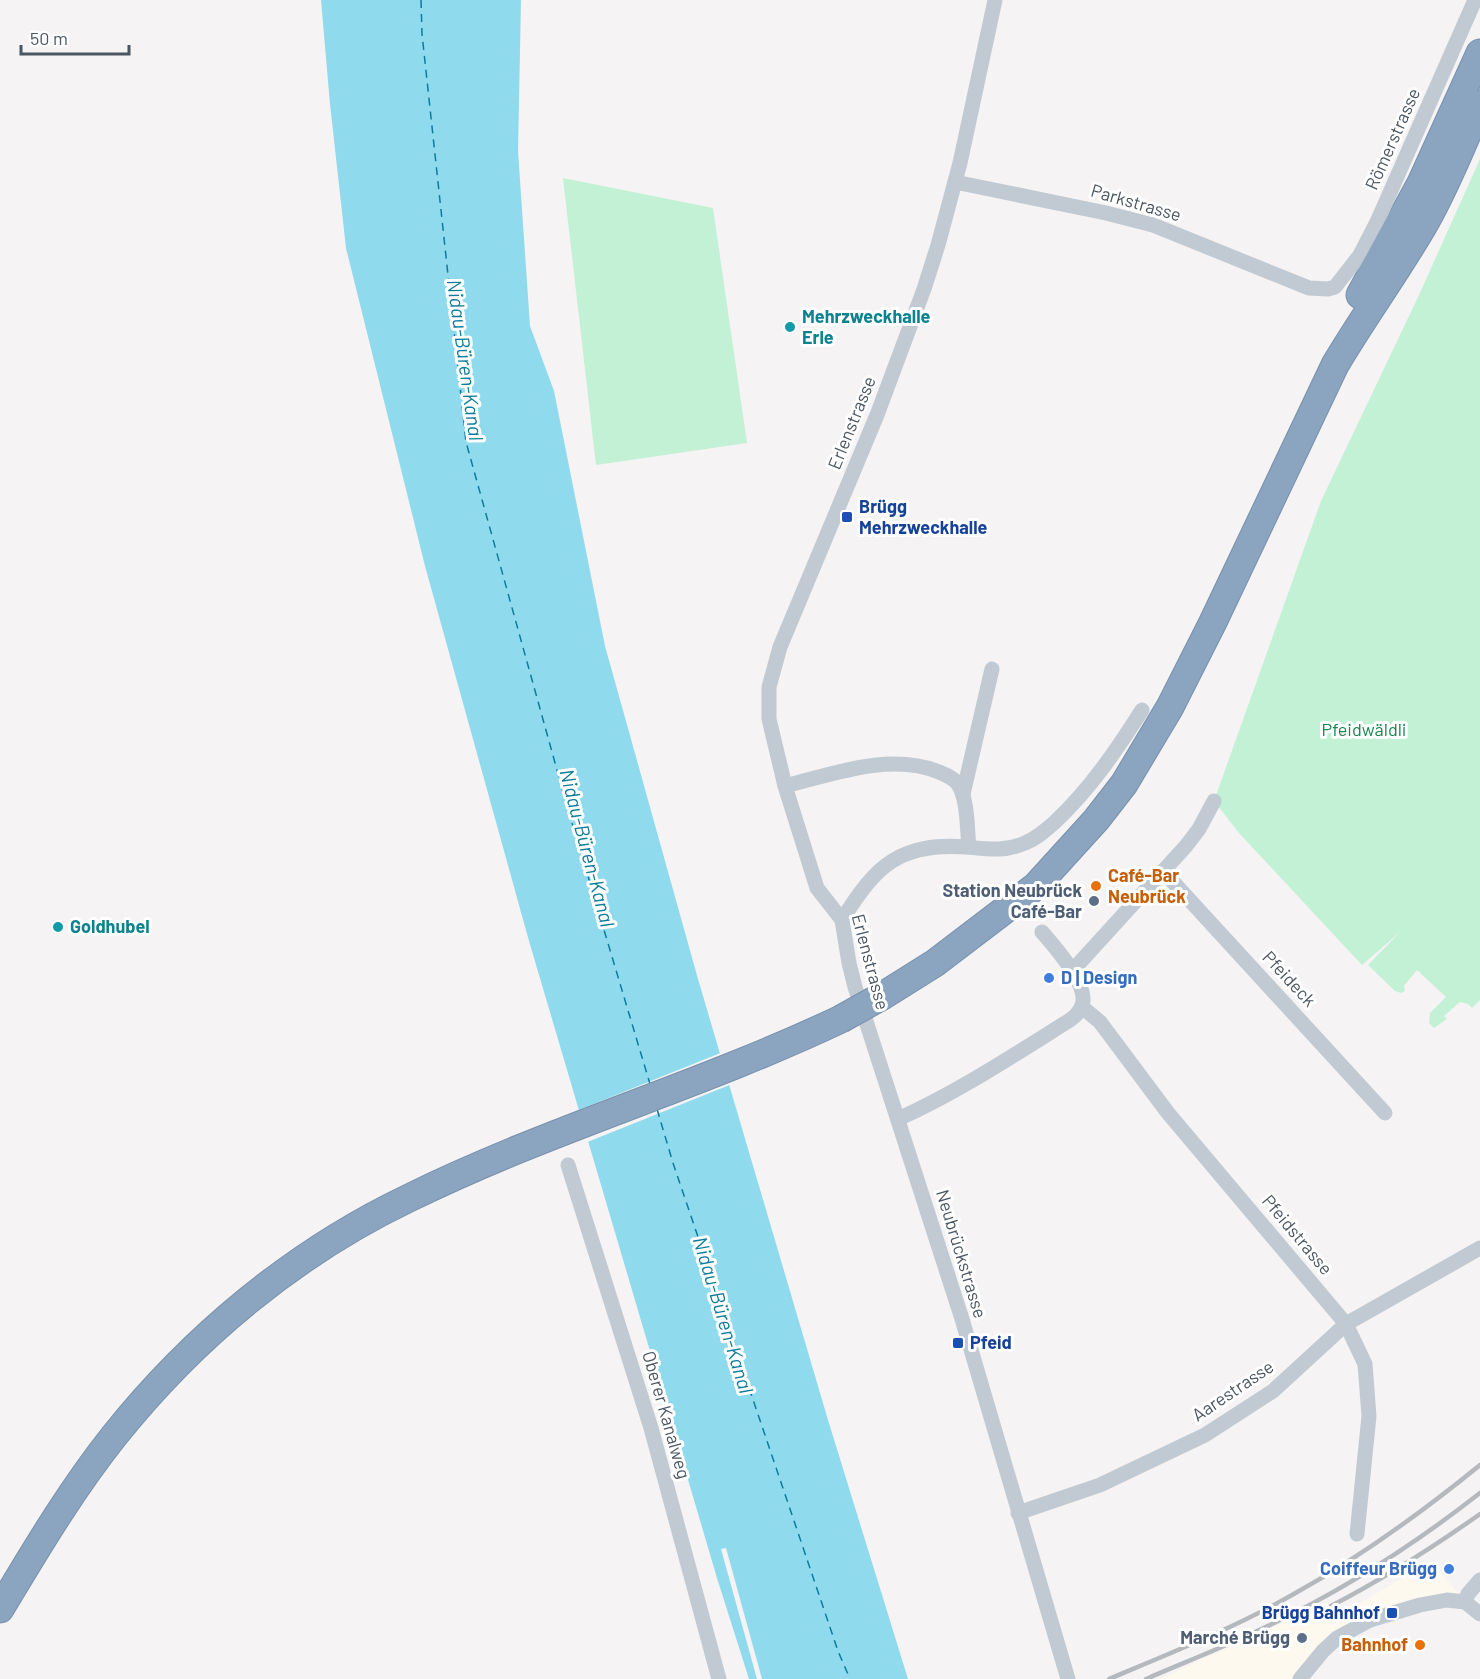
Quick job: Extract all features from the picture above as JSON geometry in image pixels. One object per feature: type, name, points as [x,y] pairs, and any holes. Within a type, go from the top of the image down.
[{"type":"highway","points":[[0,1610],[60,1512],[113,1437],[173,1369],[220,1324],[290,1269],[381,1212],[472,1168],[778,1047],[841,1019],[935,963],[1036,886],[1067,854],[1124,784],[1146,750],[1213,622],[1335,364],[1407,253],[1480,53]]},
{"type":"highway","points":[[1431,188],[1480,104]]},
{"type":"street","name":"Erlenstrasse","points":[[898,1119],[855,987],[842,920],[817,888],[785,786],[768,719],[769,687],[780,647],[877,415],[938,245],[955,182],[995,0]]},
{"type":"street","name":"Römerstrasse","points":[[1335,287],[1360,255],[1377,222],[1475,0]]},
{"type":"street","name":"Parkstrasse","points":[[955,182],[1153,225],[1309,288],[1335,287]]},
{"type":"street","points":[[969,848],[963,794],[992,669]]},
{"type":"street","points":[[842,920],[862,888],[875,874],[907,853],[927,847],[945,846],[1010,849],[1040,835],[1063,814],[1101,772],[1142,710]]},
{"type":"street","points":[[785,786],[859,767],[880,764],[930,768],[948,775],[957,782],[963,794]]},
{"type":"street","points":[[1072,971],[1199,829],[1214,801]]},
{"type":"street","name":"Pfeideck","points":[[1163,871],[1385,1113]]},
{"type":"street","points":[[898,1119],[945,1096],[1076,1015],[1082,1007],[1082,991],[1072,971],[1042,932]]},
{"type":"street","name":"Pfeidstrasse","points":[[1082,1007],[1100,1022],[1168,1113],[1346,1324],[1365,1364],[1369,1416],[1357,1534]]},
{"type":"street","name":"Neubrückstrasse","points":[[898,1119],[962,1319],[1068,1679]]},
{"type":"street","name":"Oberer Kanalweg","points":[[568,1165],[651,1428],[719,1679]]},
{"type":"street","name":"Aarestrasse","points":[[1018,1513],[1100,1485],[1205,1435],[1273,1391],[1346,1324],[1480,1248]]},
{"type":"street","points":[[1465,1602],[1468,1594],[1480,1580]]},
{"type":"street","points":[[1300,1679],[1337,1638],[1370,1620],[1420,1605],[1447,1600],[1465,1602],[1480,1614]]},
{"type":"shaded area","points":[[1432,1561],[1465,1602],[1370,1620],[1300,1679],[1160,1679],[1327,1602],[1336,1617]]},
{"type":"green space","name":"Pfeidwäldli","points":[[1480,159],[1480,1000],[1472,1008],[1460,1002],[1444,1016],[1447,1019],[1434,1028],[1429,1023],[1430,1013],[1446,997],[1417,970],[1404,986],[1405,991],[1401,993],[1395,991],[1368,965],[1400,932],[1362,965],[1239,833],[1214,801],[1321,501],[1419,295]]},
{"type":"green space","points":[[563,178],[713,208],[747,443],[596,465]]},
{"type":"water","name":"Nidau-Büren-Kanal","points":[[321,0],[521,0],[518,151],[530,326],[554,391],[605,646],[698,979],[828,1420],[908,1679],[749,1679],[717,1578],[529,941],[425,566],[346,248]]},
{"type":"pier","points":[[723,1052],[732,1084],[585,1143],[576,1111]]},
{"type":"pier","points":[[726,1548],[762,1679],[757,1679],[721,1549]]},
{"type":"ferry route","points":[[421,0],[422,34],[466,442],[567,806],[650,1084]]},
{"type":"ferry route","points":[[657,1109],[673,1163],[838,1651],[850,1679]]},
{"type":"railway","points":[[1109,1679],[1225,1629],[1317,1581],[1389,1534],[1480,1465]]},
{"type":"railway","points":[[1146,1679],[1285,1618],[1344,1586],[1400,1551],[1480,1493]]},
{"type":"railway","points":[[1331,1606],[1407,1563],[1480,1514]]},
{"type":"place","name":"Mehrzweckhalle Erle","points":[[790,327]]},
{"type":"place","name":"Brügg Mehrzweckhalle","points":[[847,517]]},
{"type":"place","name":"Café-Bar Neubrück","points":[[1096,886]]},
{"type":"place","name":"Station Neubrück Café-Bar","points":[[1094,901]]},
{"type":"place","name":"Goldhubel","points":[[58,927]]},
{"type":"place","name":"D | Design","points":[[1049,978]]},
{"type":"place","name":"Pfeid","points":[[958,1343]]},
{"type":"place","name":"Coiffeur Brügg","points":[[1449,1569]]},
{"type":"place","name":"Brügg Bahnhof","points":[[1392,1613]]},
{"type":"place","name":"Marché Brügg","points":[[1302,1638]]},
{"type":"place","name":"Bahnhof","points":[[1420,1645]]}]
